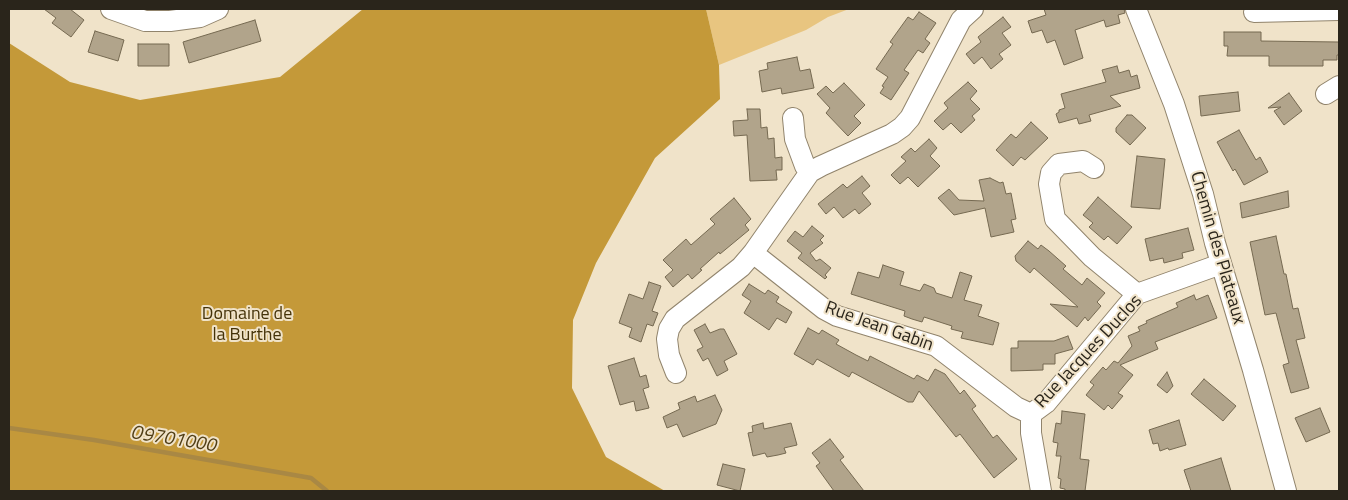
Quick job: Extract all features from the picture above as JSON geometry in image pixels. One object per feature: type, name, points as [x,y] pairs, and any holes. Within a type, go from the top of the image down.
[{"type":"street","points":[[111,9],[145,20],[170,21],[200,17],[218,9]]},
{"type":"street","points":[[676,373],[669,355],[667,339],[669,329],[675,319],[741,267],[810,172],[892,134],[902,127],[910,118],[961,20],[973,9]]},
{"type":"street","name":"Chemin des Plateaux","points":[[1136,9],[1174,104],[1203,194],[1221,264],[1253,370],[1286,491]]},
{"type":"street","points":[[1254,12],[1339,10]]},
{"type":"street","points":[[793,118],[794,139],[805,166],[810,172]]},
{"type":"street","points":[[1094,168],[1083,160],[1059,164],[1051,173],[1049,184],[1055,219],[1092,257],[1137,294]]},
{"type":"street","name":"Rue Jean Gabin","points":[[753,253],[824,309],[837,316],[936,346],[1016,406],[1031,414]]},
{"type":"street","name":"Rue Jacques Duclos","points":[[1041,491],[1031,433],[1031,414],[1046,403],[1137,294],[1221,264]]},
{"type":"shaded area","points":[[706,9],[849,9],[828,17],[806,30],[719,65]]},
{"type":"green space","name":"Domaine de la Burthe","points":[[363,9],[706,9],[719,65],[720,99],[655,158],[596,263],[573,320],[572,388],[606,457],[665,491],[9,491],[9,43],[70,82],[140,100],[280,77]]},
{"type":"building","points":[[44,9],[70,9],[84,20],[71,37],[52,23],[56,18]]},
{"type":"building","points":[[1044,9],[1124,9],[1125,13],[1118,15],[1120,23],[1106,27],[1104,20],[1075,30],[1083,58],[1064,65],[1055,40],[1047,43],[1042,30],[1032,33],[1028,21],[1046,15]]},
{"type":"building","points":[[919,12],[936,23],[925,39],[930,43],[923,53],[918,50],[904,70],[909,73],[891,100],[880,93],[888,77],[876,69],[893,44],[890,42],[908,17],[913,20]]},
{"type":"building","points":[[1003,17],[1011,27],[1002,33],[1011,45],[999,54],[1003,59],[991,69],[982,57],[974,64],[966,54],[981,42],[978,37]]},
{"type":"building","points":[[255,20],[261,41],[189,63],[183,42]]},
{"type":"building","points":[[95,31],[124,40],[118,61],[88,52]]},
{"type":"building","points":[[1224,32],[1261,32],[1261,41],[1339,42],[1339,55],[1337,55],[1337,60],[1323,60],[1323,66],[1269,66],[1269,56],[1227,56],[1228,46],[1224,46]]},
{"type":"building","points":[[138,44],[169,44],[169,66],[138,66]]},
{"type":"building","points":[[797,57],[800,71],[810,69],[814,88],[782,94],[781,88],[762,92],[759,71],[768,69],[767,63]]},
{"type":"building","points":[[1117,66],[1119,73],[1129,70],[1131,77],[1137,75],[1140,88],[1110,96],[1121,106],[1089,115],[1091,121],[1079,124],[1077,118],[1059,123],[1056,114],[1059,110],[1065,108],[1061,94],[1106,82],[1102,70]]},
{"type":"building","points":[[968,82],[977,91],[970,99],[980,109],[972,116],[975,120],[961,133],[951,123],[943,130],[934,121],[948,108],[944,103]]},
{"type":"building","points":[[844,83],[865,105],[854,116],[861,123],[848,136],[826,113],[830,108],[817,94],[826,86],[833,93]]},
{"type":"building","points":[[1238,92],[1240,111],[1201,116],[1199,96]]},
{"type":"building","points":[[1289,93],[1302,111],[1284,125],[1274,111],[1281,107],[1268,108]]},
{"type":"building","points":[[747,109],[760,109],[761,128],[767,127],[768,139],[774,138],[775,158],[782,157],[782,170],[776,170],[777,180],[750,181],[747,135],[734,136],[733,121],[748,120]]},
{"type":"building","points":[[1127,115],[1132,115],[1146,128],[1130,145],[1116,132],[1116,128]]},
{"type":"building","points":[[1031,122],[1048,138],[1025,160],[1021,157],[1013,166],[996,150],[1011,134],[1016,138]]},
{"type":"building","points":[[1239,130],[1256,160],[1260,157],[1268,172],[1244,185],[1235,169],[1233,171],[1217,142]]},
{"type":"building","points":[[929,139],[937,148],[930,156],[940,166],[918,187],[908,177],[900,184],[891,175],[906,161],[901,157],[911,148],[915,152]]},
{"type":"building","points":[[1137,156],[1165,159],[1160,209],[1131,207]]},
{"type":"building","points":[[862,176],[870,186],[862,193],[871,204],[859,214],[855,209],[843,218],[834,207],[826,214],[818,204],[843,184],[847,188]]},
{"type":"building","points":[[990,178],[1000,183],[1003,182],[1006,194],[1011,193],[1016,219],[1011,220],[1014,232],[991,237],[985,208],[954,215],[938,198],[949,189],[959,200],[984,201],[979,180]]},
{"type":"building","points":[[1288,191],[1289,207],[1242,218],[1240,203]]},
{"type":"building","points":[[1098,197],[1132,227],[1117,244],[1108,236],[1104,240],[1089,227],[1093,223],[1083,215]]},
{"type":"building","points":[[734,198],[751,219],[745,225],[749,230],[720,254],[719,252],[692,279],[688,274],[673,287],[665,277],[673,270],[663,260],[686,239],[691,245],[715,224],[710,219]]},
{"type":"building","points":[[812,226],[824,236],[820,240],[823,243],[810,253],[816,261],[820,259],[831,268],[825,275],[827,277],[825,279],[798,258],[802,253],[787,241],[795,231],[803,237]]},
{"type":"building","points":[[1188,228],[1194,250],[1182,253],[1183,258],[1164,263],[1163,258],[1150,261],[1145,239]]},
{"type":"building","points":[[1276,236],[1293,309],[1298,308],[1305,338],[1296,340],[1309,388],[1291,393],[1283,365],[1289,363],[1276,313],[1265,315],[1250,242]]},
{"type":"building","points":[[1028,241],[1038,249],[1041,245],[1049,251],[1066,266],[1063,269],[1082,285],[1087,278],[1105,293],[1097,302],[1101,306],[1088,321],[1085,317],[1077,327],[1050,304],[1078,307],[1034,268],[1030,273],[1016,261],[1015,256]]},
{"type":"building","points":[[883,265],[904,272],[900,285],[920,291],[924,284],[934,288],[936,293],[952,298],[960,272],[972,276],[964,300],[982,305],[978,316],[999,323],[993,345],[961,338],[963,332],[951,329],[952,326],[924,317],[922,322],[912,319],[904,316],[905,311],[851,294],[858,272],[879,278]]},
{"type":"building","points":[[649,282],[661,286],[652,311],[658,313],[653,326],[647,324],[641,342],[629,337],[632,328],[619,323],[629,294],[643,299]]},
{"type":"building","points":[[749,284],[765,294],[768,290],[779,297],[776,302],[792,312],[786,323],[777,318],[769,330],[744,313],[751,301],[742,295]]},
{"type":"building","points":[[1194,295],[1196,300],[1208,295],[1217,318],[1155,342],[1158,349],[1120,365],[1133,375],[1118,393],[1123,396],[1112,409],[1108,405],[1104,410],[1086,395],[1094,385],[1090,382],[1103,367],[1106,370],[1114,361],[1118,363],[1132,346],[1128,336],[1140,331],[1138,327],[1147,323],[1146,321],[1178,307],[1176,303]]},
{"type":"building","points":[[705,324],[710,333],[724,329],[737,354],[724,361],[728,370],[717,376],[708,358],[703,361],[697,350],[703,347],[694,330]]},
{"type":"building","points":[[808,328],[819,334],[822,330],[839,340],[836,344],[856,355],[868,361],[870,356],[914,379],[917,375],[928,381],[935,369],[945,374],[960,394],[964,390],[976,406],[972,409],[993,438],[997,435],[1017,459],[994,478],[960,434],[956,437],[919,391],[913,402],[908,402],[852,372],[849,377],[817,359],[813,365],[794,354]]},
{"type":"building","points":[[1068,336],[1073,349],[1055,354],[1055,364],[1043,364],[1043,370],[1011,371],[1011,348],[1018,348],[1018,341],[1054,341]]},
{"type":"building","points":[[634,358],[640,377],[646,375],[649,387],[643,389],[649,408],[636,411],[634,401],[620,405],[608,366]]},
{"type":"building","points":[[1167,372],[1173,386],[1167,393],[1157,385]]},
{"type":"building","points":[[1204,379],[1236,406],[1223,421],[1191,394]]},
{"type":"building","points":[[715,395],[722,410],[716,424],[683,437],[677,424],[667,428],[663,417],[680,409],[678,403],[695,396],[697,402]]},
{"type":"building","points":[[1320,408],[1330,432],[1306,442],[1295,418]]},
{"type":"building","points":[[1062,411],[1085,414],[1080,459],[1089,460],[1085,491],[1065,491],[1065,489],[1060,488],[1061,479],[1058,478],[1061,456],[1056,456],[1058,443],[1053,442],[1056,423],[1061,424]]},
{"type":"building","points":[[1179,420],[1186,445],[1160,451],[1158,443],[1153,444],[1149,430]]},
{"type":"building","points":[[763,423],[764,429],[791,423],[797,445],[784,448],[786,453],[778,455],[767,457],[765,453],[753,456],[748,433],[753,432],[752,426]]},
{"type":"building","points":[[830,439],[844,457],[840,460],[864,491],[834,491],[816,466],[820,463],[812,453]]},
{"type":"building","points":[[1221,458],[1231,491],[1191,491],[1184,470]]},
{"type":"building","points":[[723,464],[745,469],[740,491],[717,485]]},
{"type":"waterway","name":"O9701000","points":[[9,428],[94,440],[311,478],[327,491]]}]
